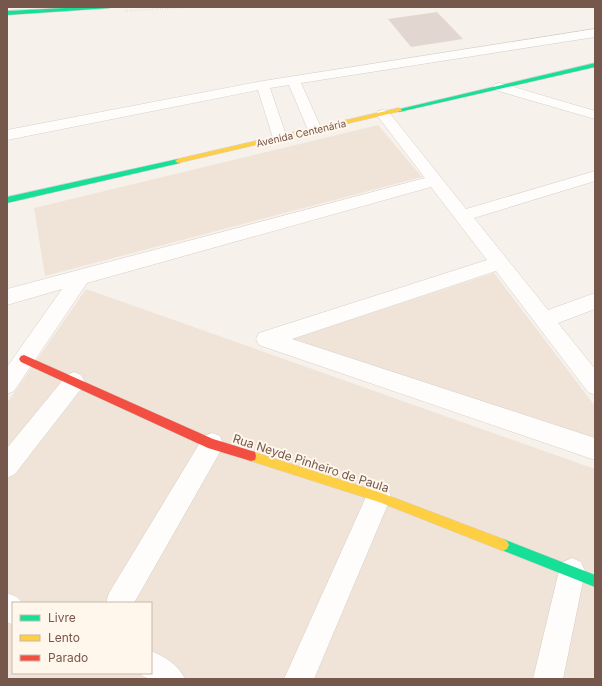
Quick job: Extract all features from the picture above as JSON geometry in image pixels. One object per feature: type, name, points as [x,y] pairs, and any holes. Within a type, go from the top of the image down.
[{"type":"street","points":[[7,13],[110,7]]},
{"type":"street","points":[[7,135],[264,85],[595,33]]},
{"type":"street","name":"Avenida Centenária","points":[[7,200],[595,65]]},
{"type":"street","points":[[293,80],[315,130]]},
{"type":"street","points":[[264,85],[280,138]]},
{"type":"street","points":[[500,87],[595,115]]},
{"type":"street","points":[[383,114],[595,385]]},
{"type":"street","points":[[462,216],[595,176]]},
{"type":"street","points":[[7,297],[434,181]]},
{"type":"street","points":[[499,263],[266,339],[595,449]]},
{"type":"street","points":[[7,384],[80,278]]},
{"type":"street","points":[[544,320],[595,302]]},
{"type":"street","name":"Rua Neyde Pinheiro de Paula","points":[[24,359],[212,444],[379,497],[584,576]]},
{"type":"street","points":[[7,466],[74,382]]},
{"type":"street","points":[[119,602],[212,444]]},
{"type":"street","points":[[299,679],[379,497]]},
{"type":"street","points":[[548,679],[584,576]]},
{"type":"street","points":[[152,666],[170,679]]},
{"type":"shaded area","points":[[378,125],[422,177],[45,276],[34,208]]},
{"type":"shaded area","points":[[494,273],[595,406],[595,438],[292,339]]},
{"type":"shaded area","points":[[86,289],[595,469],[595,679],[7,679],[7,403]]},
{"type":"building","points":[[437,12],[463,39],[411,47],[388,19]]},
{"type":"traffic: fast","points":[[7,13],[110,7]]},
{"type":"traffic: fast","points":[[399,110],[595,65]]},
{"type":"traffic: fast","points":[[7,200],[178,161]]},
{"type":"traffic: fast","points":[[503,545],[595,581]]},
{"type":"traffic: slow","points":[[178,161],[399,110]]},
{"type":"traffic: slow","points":[[251,456],[379,497],[503,545]]},
{"type":"traffic: jam","points":[[24,359],[212,444],[251,456]]}]
